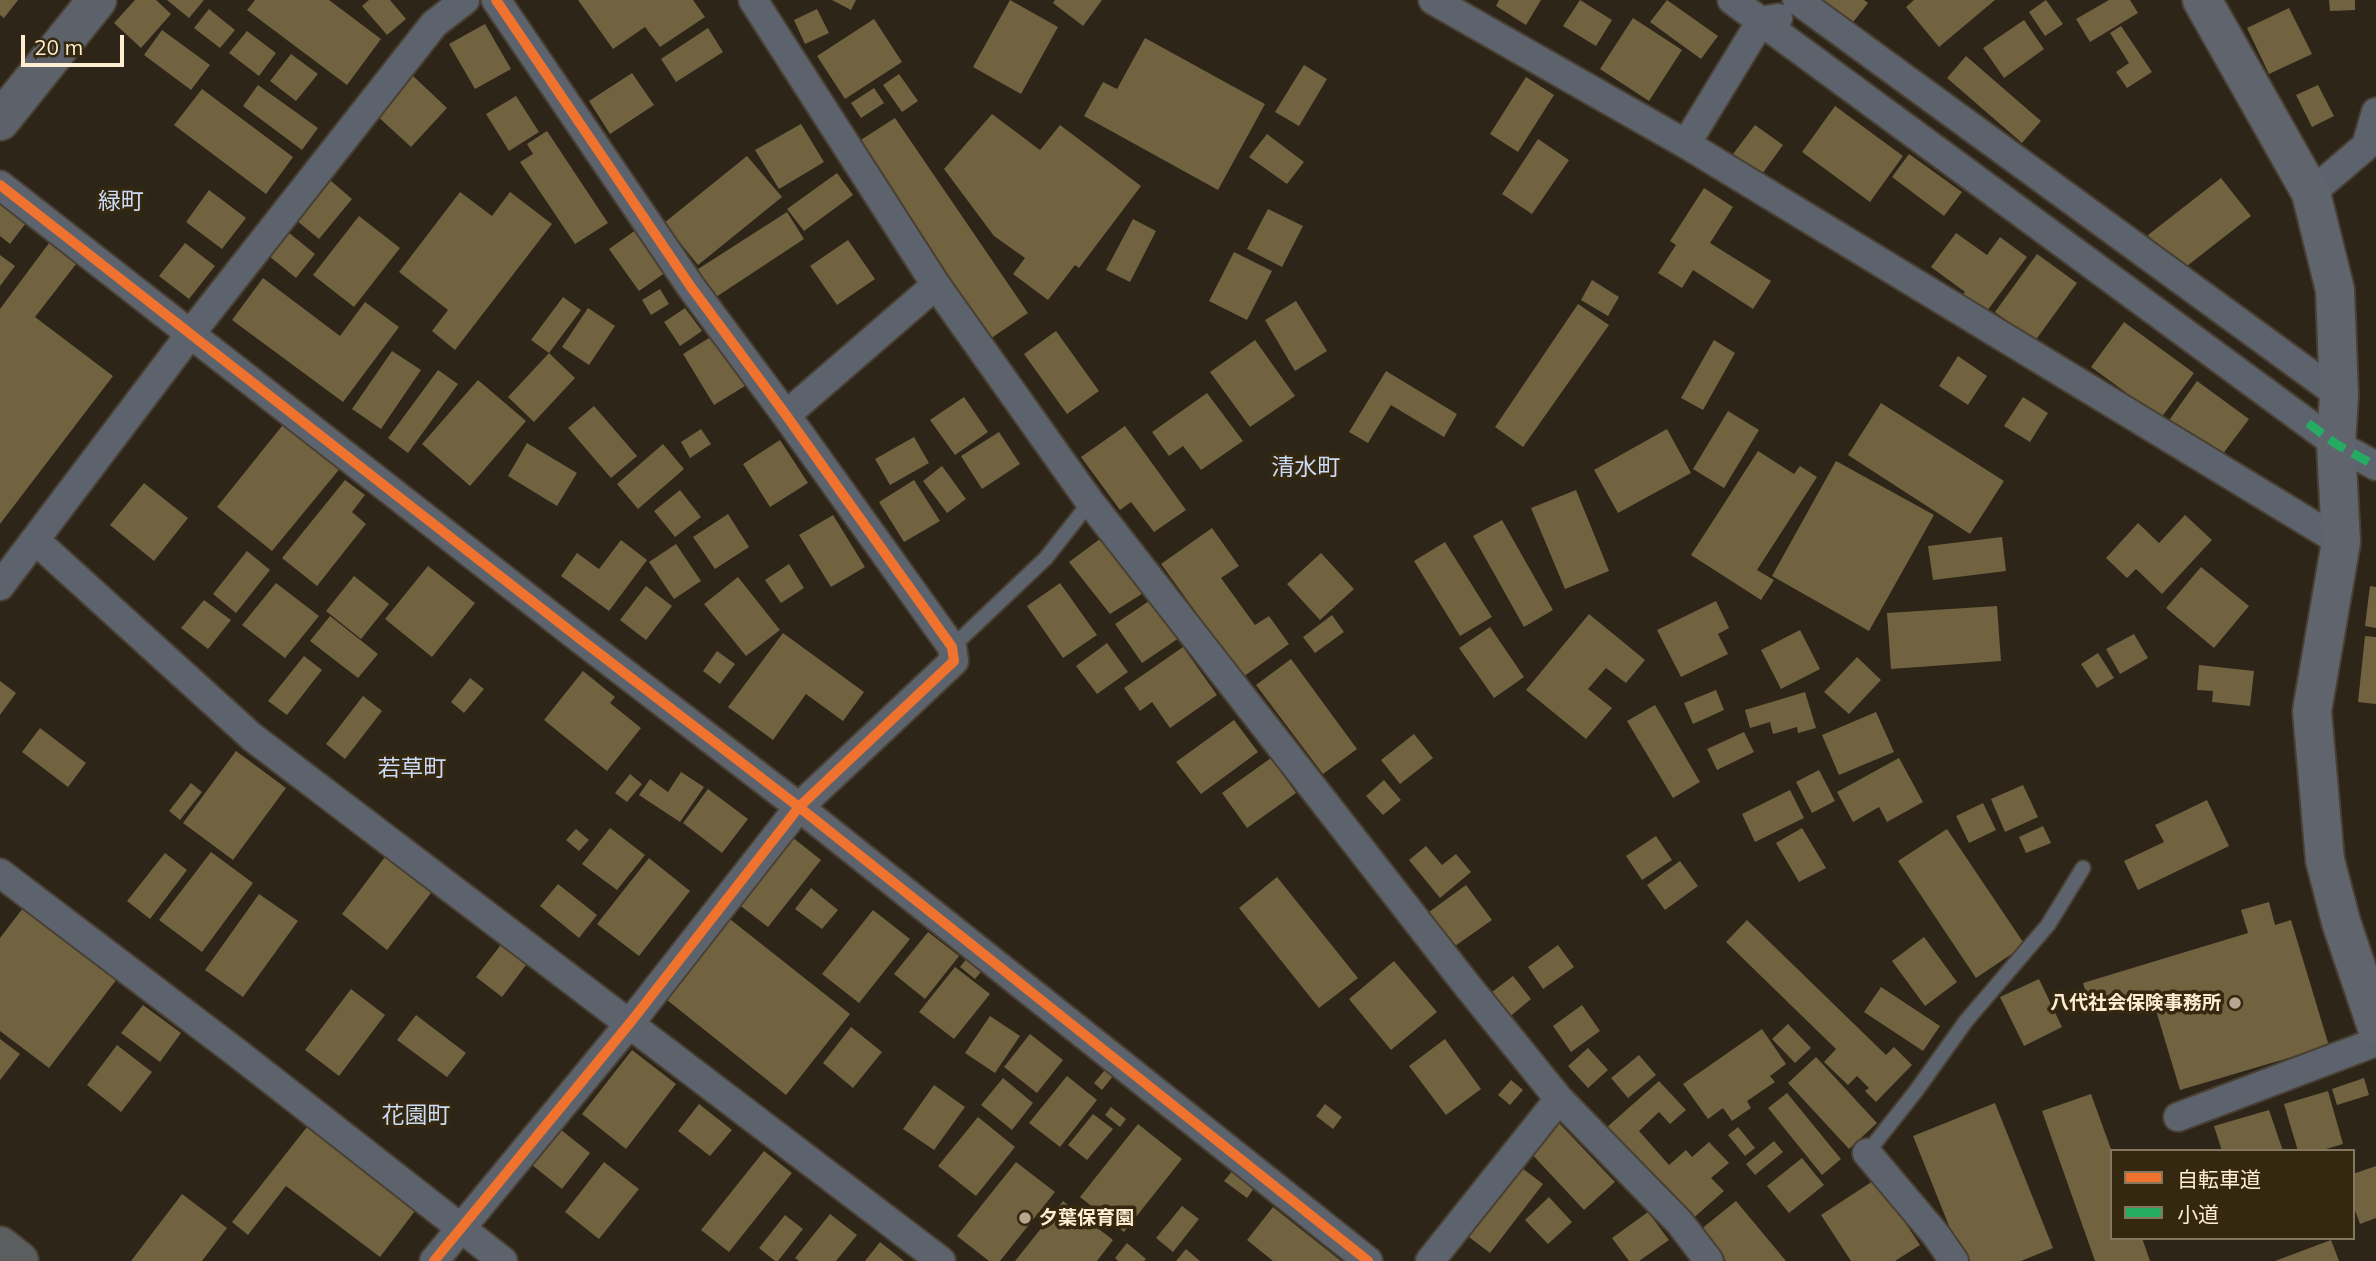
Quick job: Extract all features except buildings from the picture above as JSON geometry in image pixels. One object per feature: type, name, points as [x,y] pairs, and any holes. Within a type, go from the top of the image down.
[{"type":"highway","points":[[0,1246],[19,1261]]},
{"type":"main road","points":[[0,121],[97,0]]},
{"type":"street","points":[[0,586],[191,333],[434,23],[465,0]]},
{"type":"street","points":[[434,1261],[629,1023],[799,807],[954,661],[952,647],[691,287],[496,0]]},
{"type":"street","points":[[753,0],[936,285],[1090,502],[1559,1099],[1680,1223],[1709,1261]]},
{"type":"street","points":[[1433,0],[1686,144],[2341,542]]},
{"type":"street","points":[[1732,0],[2322,433],[2376,466]]},
{"type":"street","points":[[1686,144],[1761,21],[1777,18],[1781,0]]},
{"type":"street","points":[[1797,0],[2339,395]]},
{"type":"street","points":[[2202,0],[2311,193],[2335,290],[2339,395],[2322,433],[2341,542],[2312,710],[2325,860],[2341,922],[2376,1025]]},
{"type":"street","points":[[2311,193],[2366,146],[2376,112]]},
{"type":"street","points":[[0,185],[799,807],[1368,1261]]},
{"type":"street","points":[[786,415],[936,285]]},
{"type":"street","points":[[35,540],[252,737],[941,1261]]},
{"type":"street","points":[[0,873],[241,1056],[503,1261]]},
{"type":"street","points":[[2178,1117],[2376,1042]]},
{"type":"street","points":[[1430,1261],[1559,1099]]},
{"type":"street","points":[[1867,1153],[1954,1261]]},
{"type":"lane","points":[[952,647],[1046,558],[1090,502]]},
{"type":"lane","points":[[1867,1153],[1966,1021],[2048,925],[2083,868]]},
{"type":"marked path","points":[[2308,423],[2336,444],[2376,466]]},
{"type":"cycle path","points":[[434,1261],[630,1023],[799,807],[954,661],[952,647],[691,287],[496,0]]},
{"type":"cycle path","points":[[0,185],[799,807],[1368,1261]]},
{"type":"place","name":"八代社会保険事務所","points":[[2235,1003]]},
{"type":"place","name":"夕葉保育園","points":[[1025,1218]]},
{"type":"district","name":"緑町","points":[[121,202]]},
{"type":"district","name":"清水町","points":[[1306,468]]},
{"type":"district","name":"若草町","points":[[412,769]]},
{"type":"district","name":"花園町","points":[[416,1116]]}]
